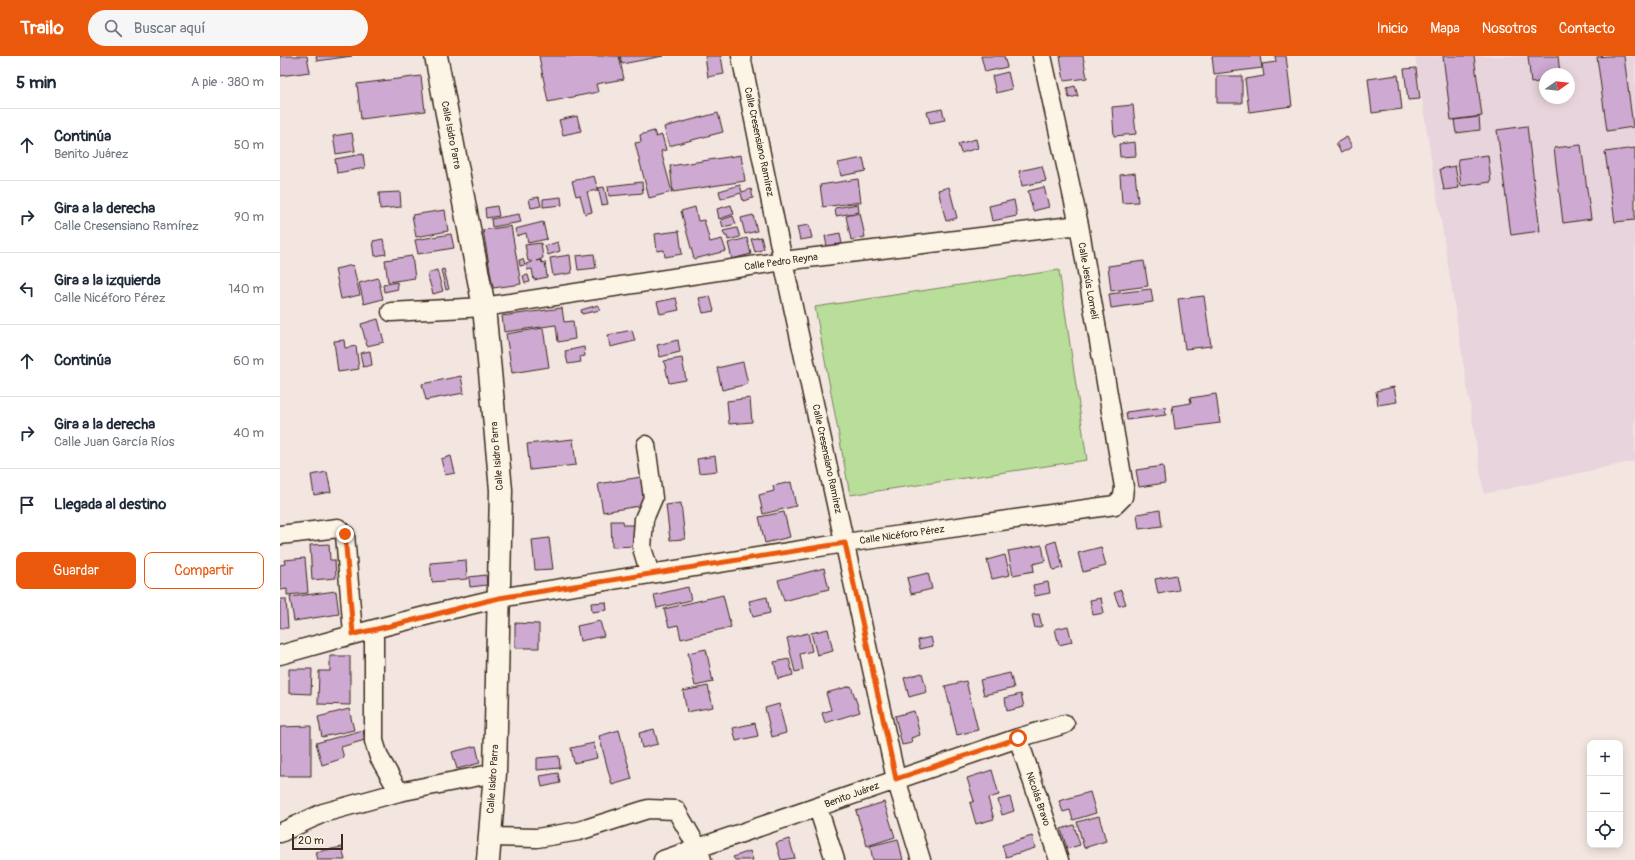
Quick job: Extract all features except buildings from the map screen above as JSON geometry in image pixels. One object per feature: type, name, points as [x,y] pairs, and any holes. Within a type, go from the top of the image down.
[{"type":"street","name":"Calle Isidro Parra","points":[[436,56],[484,307],[501,490],[494,773],[488,860]]},
{"type":"street","name":"Calle Cresensiano Ramírez","points":[[741,56],[783,262],[896,779],[921,860]]},
{"type":"street","name":"Calle Jesús Lomelí","points":[[1042,56],[1079,225],[1124,487],[1123,497],[1115,505]]},
{"type":"street","name":"Calle Pedro Reyna","points":[[391,312],[484,307],[783,262],[1079,225]]},
{"type":"street","points":[[646,445],[653,498],[644,519],[642,548],[650,574]]},
{"type":"street","name":"Calle Nicéforo Pérez","points":[[280,655],[353,634],[499,598],[845,543],[1115,505]]},
{"type":"street","points":[[280,535],[338,528],[345,534],[353,634]]},
{"type":"street","points":[[374,630],[374,741],[379,757],[400,792]]},
{"type":"street","name":"Benito Juárez","points":[[663,860],[700,854],[896,779],[1018,738],[1065,724]]},
{"type":"street","name":"Nicolás Bravo","points":[[1018,738],[1059,860]]},
{"type":"street","points":[[280,833],[323,814],[400,792],[494,773]]},
{"type":"street","points":[[818,808],[835,860]]},
{"type":"street","points":[[489,837],[537,838],[579,831],[648,809],[676,810],[700,854]]},
{"type":"shaded area","points":[[1415,56],[1635,56],[1635,461],[1484,494]]},
{"type":"green space","points":[[1059,270],[1087,460],[850,495],[815,307]]},
{"type":"route","points":[[345,534],[353,634],[499,598],[845,543],[896,779],[1018,738]]}]
